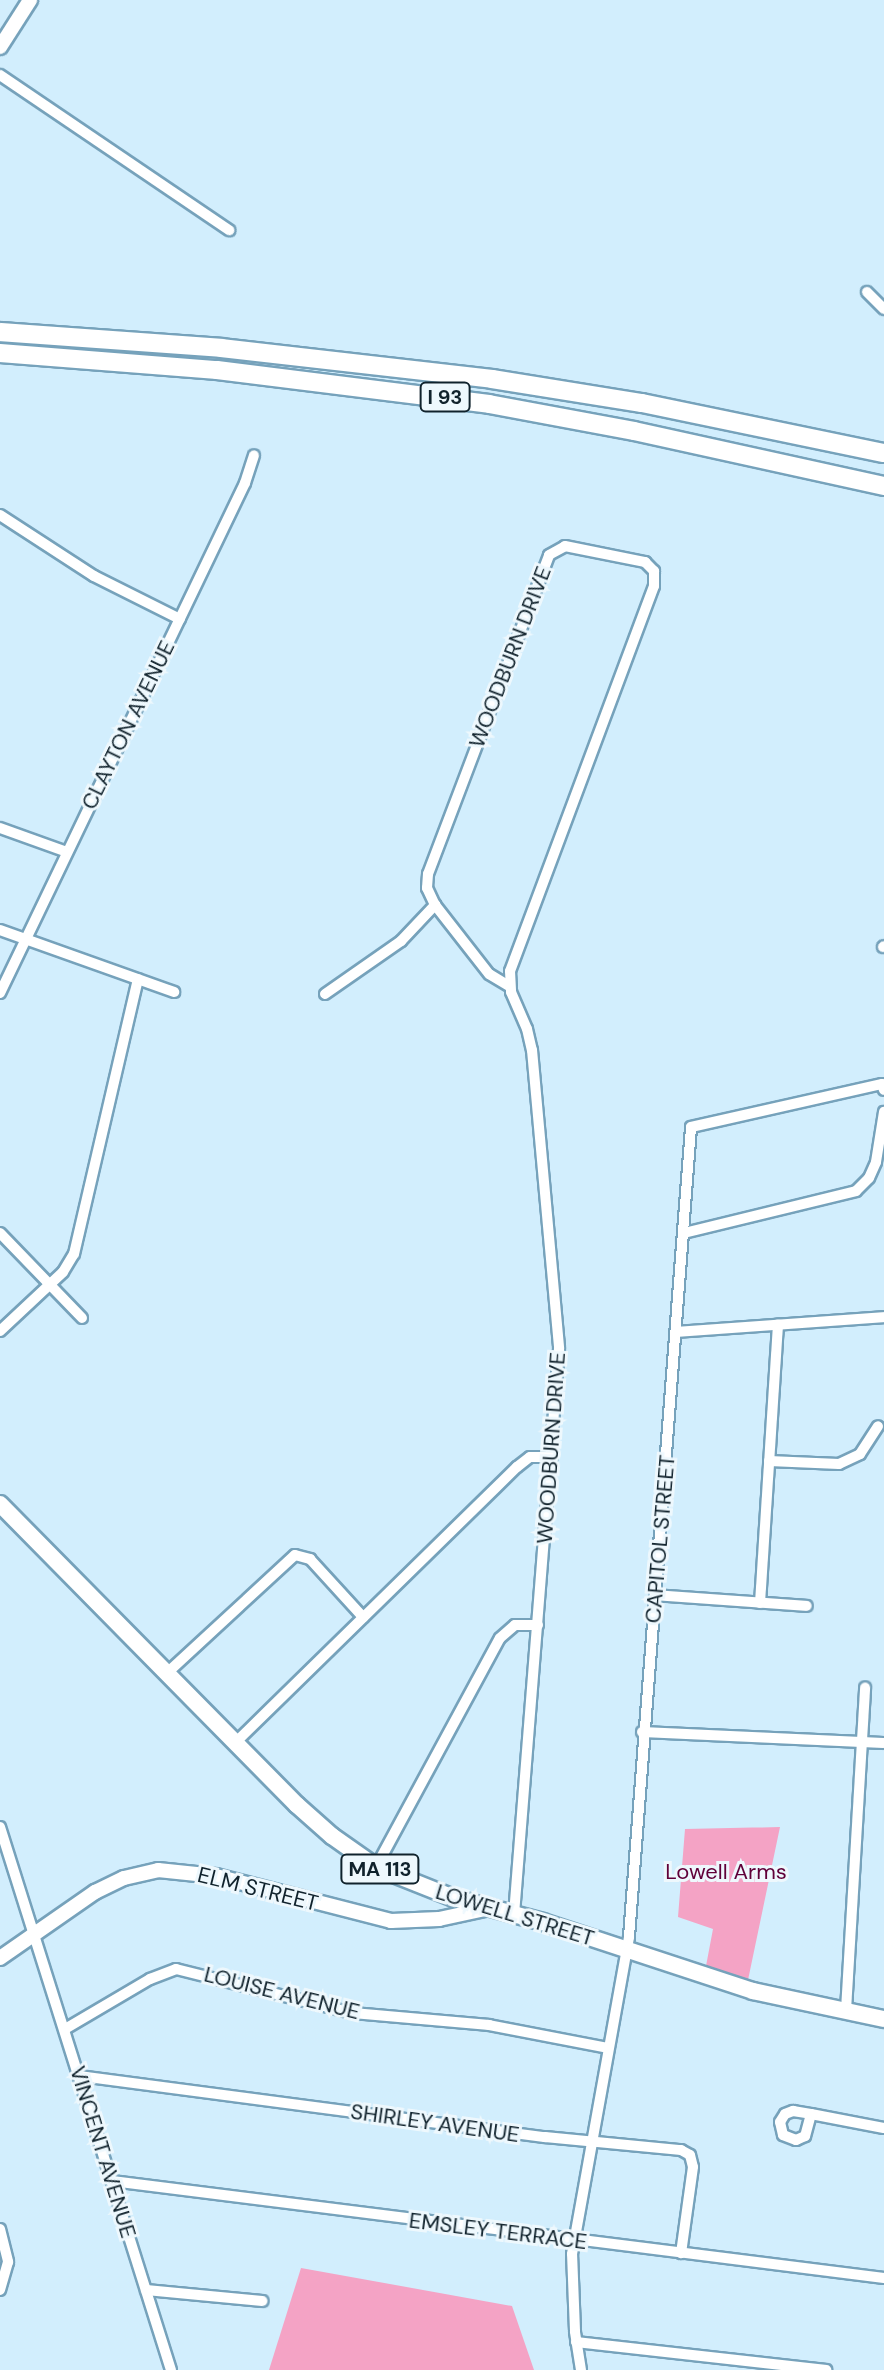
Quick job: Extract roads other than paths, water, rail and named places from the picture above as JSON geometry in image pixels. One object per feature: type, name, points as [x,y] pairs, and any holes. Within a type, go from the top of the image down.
[{"type":"highway","name":"I 93","points":[[0,332],[221,348],[492,379],[642,403],[884,453]]},
{"type":"highway","name":"I 93","points":[[0,353],[233,371],[489,404],[648,434],[884,486]]},
{"type":"main road","name":"LOWELL STREET","points":[[0,1504],[308,1815],[376,1867],[408,1882],[753,1991],[884,2019]]},
{"type":"street","points":[[0,47],[30,0]]},
{"type":"street","points":[[0,75],[229,230]]},
{"type":"street","points":[[867,292],[884,309]]},
{"type":"street","name":"CLAYTON AVENUE","points":[[0,993],[245,483],[254,455]]},
{"type":"street","points":[[0,515],[94,576],[180,619]]},
{"type":"street","name":"WOODBURN DRIVE","points":[[509,986],[489,974],[435,905],[427,888],[428,874],[549,555],[565,546],[648,564],[655,574],[654,586],[519,939],[510,971],[509,986],[530,1038],[558,1327],[558,1383],[514,1914]]},
{"type":"street","points":[[0,828],[67,852]]},
{"type":"street","points":[[325,994],[401,941],[435,905]]},
{"type":"street","points":[[0,930],[174,992]]},
{"type":"street","points":[[0,1331],[69,1263],[79,1242],[138,979]]},
{"type":"street","name":"CAPITOL STREET","points":[[581,2370],[572,2286],[573,2240],[627,1950],[691,1127],[882,1084],[884,1090]]},
{"type":"street","points":[[684,1233],[850,1194],[873,1171],[884,1112]]},
{"type":"street","points":[[0,1233],[82,1318]]},
{"type":"street","points":[[677,1332],[884,1317]]},
{"type":"street","points":[[760,1603],[778,1325]]},
{"type":"street","points":[[769,1461],[839,1464],[860,1454],[878,1426]]},
{"type":"street","points":[[236,1742],[523,1461],[536,1456],[552,1457]]},
{"type":"street","points":[[167,1673],[285,1560],[295,1555],[310,1559],[363,1617]]},
{"type":"street","points":[[655,1595],[807,1606]]},
{"type":"street","points":[[376,1867],[500,1638],[515,1625],[538,1625]]},
{"type":"street","points":[[846,2010],[865,1688]]},
{"type":"street","points":[[642,1732],[884,1743]]},
{"type":"street","name":"VINCENT AVENUE","points":[[0,1827],[36,1933],[171,2370]]},
{"type":"street","name":"ELM STREET","points":[[0,1958],[109,1884],[158,1870],[216,1876],[391,1921],[439,1919],[490,1908]]},
{"type":"street","name":"LOUISE AVENUE","points":[[65,2029],[150,1979],[176,1969],[353,2013],[489,2025],[608,2048]]},
{"type":"street","name":"SHIRLEY AVENUE","points":[[80,2076],[590,2141],[676,2148],[690,2155],[693,2167],[681,2253]]},
{"type":"street","points":[[811,2114],[884,2128]]},
{"type":"street","name":"EMSLEY TERRACE","points":[[112,2181],[884,2278]]},
{"type":"street","points":[[0,2229],[8,2262],[0,2290]]},
{"type":"street","points":[[146,2290],[262,2301]]},
{"type":"street","points":[[576,2342],[826,2370]]},
{"type":"park label","name":"Lowell Arms","points":[[726,1872]]}]
